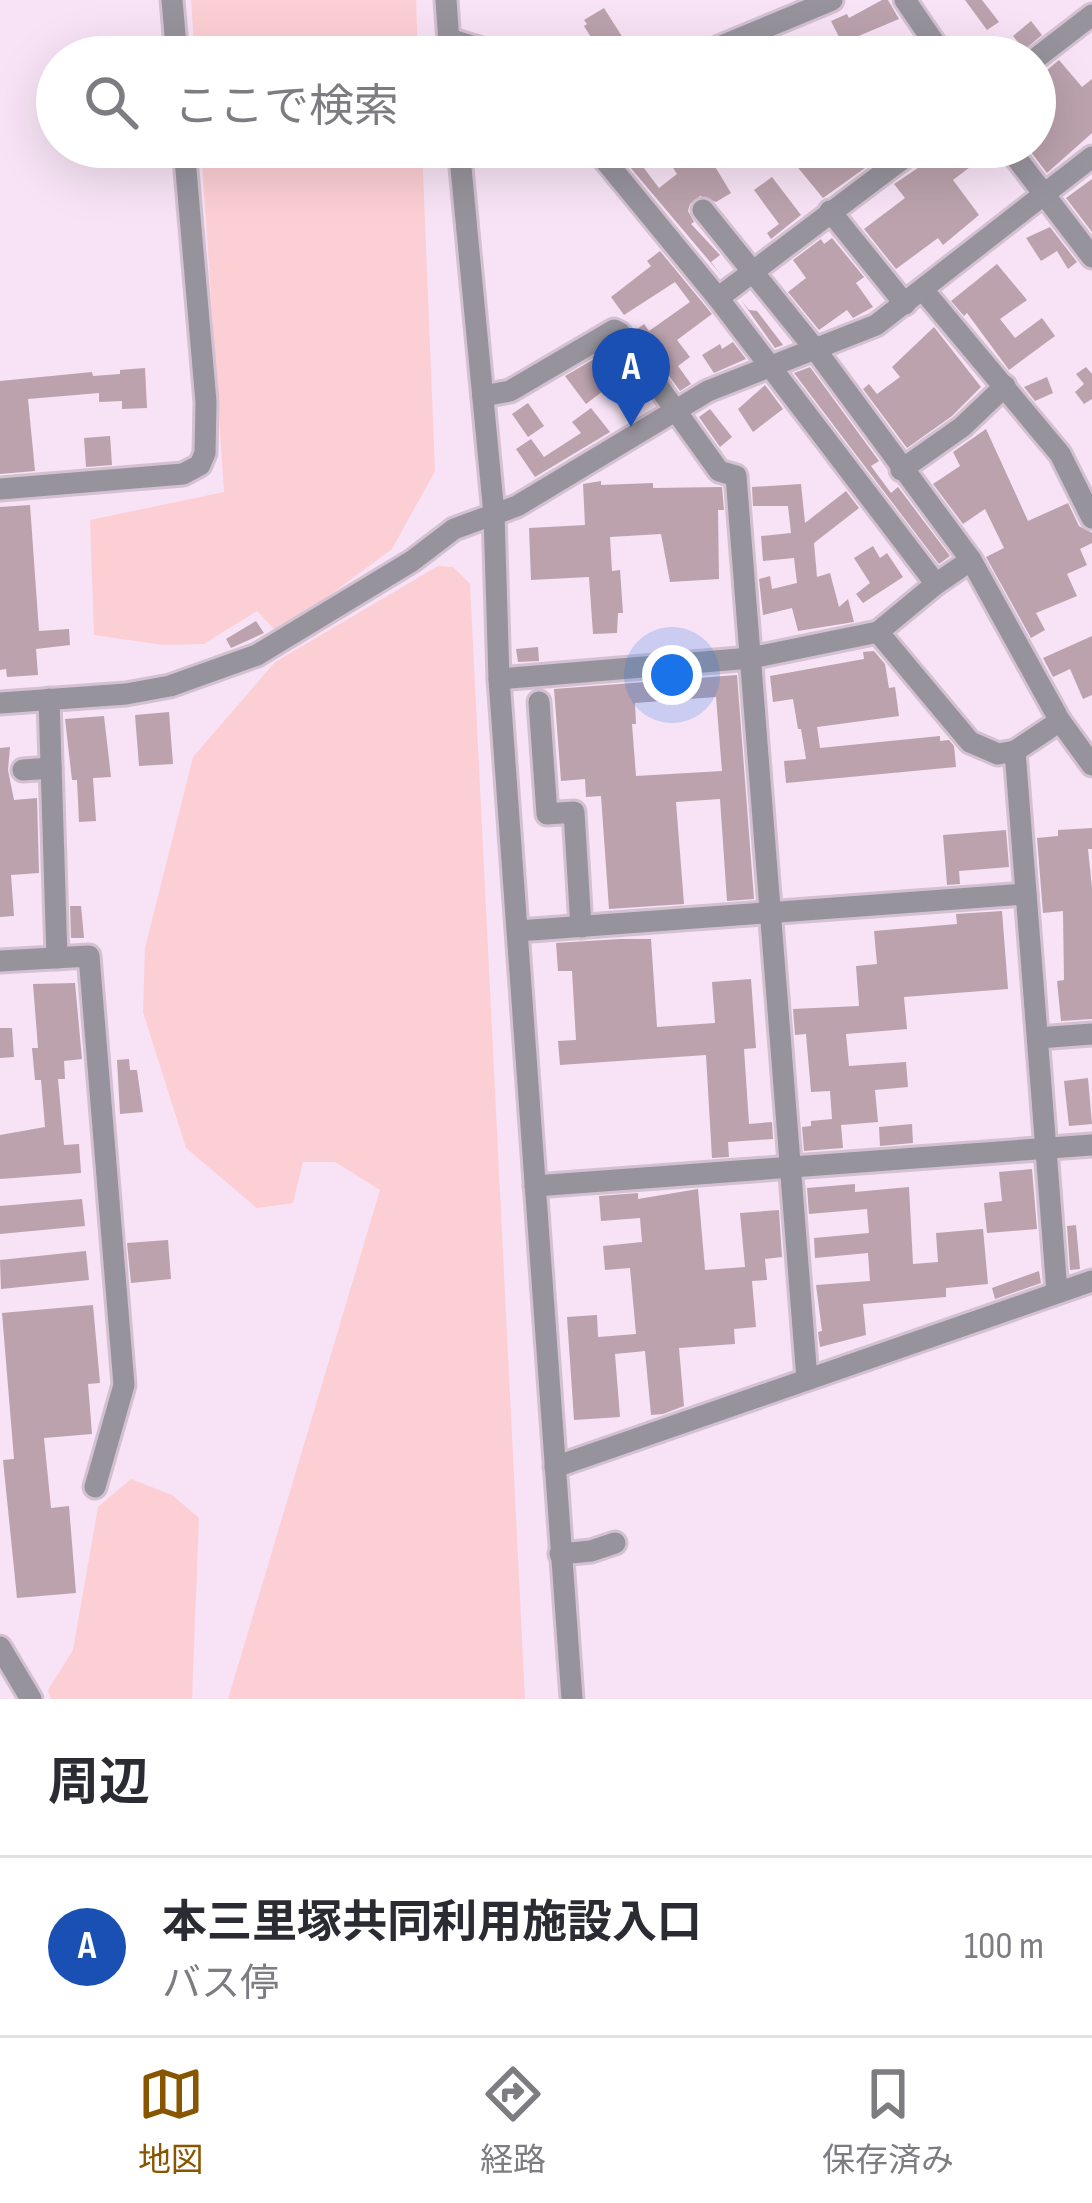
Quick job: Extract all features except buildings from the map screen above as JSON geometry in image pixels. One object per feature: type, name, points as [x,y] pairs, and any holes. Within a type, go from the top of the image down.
[{"type":"street","points":[[172,0],[175,36]]},
{"type":"street","points":[[446,0],[448,36]]},
{"type":"street","points":[[905,0],[930,36]]},
{"type":"street","points":[[743,36],[821,2]]},
{"type":"street","points":[[1056,43],[1092,15]]},
{"type":"street","points":[[0,703],[170,686],[257,655],[397,572],[454,529],[517,506],[717,387],[876,326],[1092,158]]},
{"type":"street","points":[[0,489],[183,474],[200,465],[205,453],[206,402],[186,168]]},
{"type":"street","points":[[461,168],[494,514],[499,679],[572,1699]]},
{"type":"street","points":[[611,168],[718,298],[936,584]]},
{"type":"street","points":[[718,298],[884,168]]},
{"type":"street","points":[[1024,168],[1092,257]]},
{"type":"street","points":[[703,210],[815,350],[970,560],[1060,721],[1092,765]]},
{"type":"street","points":[[830,212],[907,302],[1005,386],[1060,454],[1092,518]]},
{"type":"street","points":[[483,396],[510,391],[614,330],[719,471],[736,476],[807,1379]]},
{"type":"street","points":[[901,470],[962,427],[1005,386]]},
{"type":"street","points":[[499,679],[751,658],[878,632],[970,560]]},
{"type":"street","points":[[878,632],[970,742],[998,754],[1015,751],[1060,721]]},
{"type":"street","points":[[49,699],[57,958]]},
{"type":"street","points":[[539,702],[547,814]]},
{"type":"street","points":[[1015,751],[1058,1292]]},
{"type":"street","points":[[23,770],[51,768]]},
{"type":"street","points":[[509,817],[574,812],[581,927]]},
{"type":"street","points":[[518,931],[1026,894]]},
{"type":"street","points":[[0,962],[89,956],[124,1385],[95,1486]]},
{"type":"street","points":[[1038,1038],[1092,1034]]},
{"type":"street","points":[[535,1186],[1092,1144]]},
{"type":"street","points":[[555,1467],[1092,1281]]},
{"type":"street","points":[[560,1554],[615,1543]]},
{"type":"street","points":[[0,1647],[32,1699]]},
{"type":"shaded area","points":[[191,0],[416,0],[417,36],[194,36]]},
{"type":"shaded area","points":[[202,168],[423,168],[435,471],[392,549],[296,620],[275,630],[257,611],[204,644],[163,645],[94,635],[90,520],[224,492]]},
{"type":"shaded area","points":[[438,566],[453,567],[470,584],[525,1699],[228,1699],[380,1190],[335,1162],[303,1162],[293,1203],[257,1208],[186,1148],[143,1012],[145,948],[193,757],[275,662]]},
{"type":"shaded area","points":[[131,1479],[172,1495],[199,1518],[192,1699],[51,1699],[48,1690],[73,1650],[98,1507]]},
{"type":"place","name":"本三里塚共同利用施設入口","points":[[631,427]]}]
